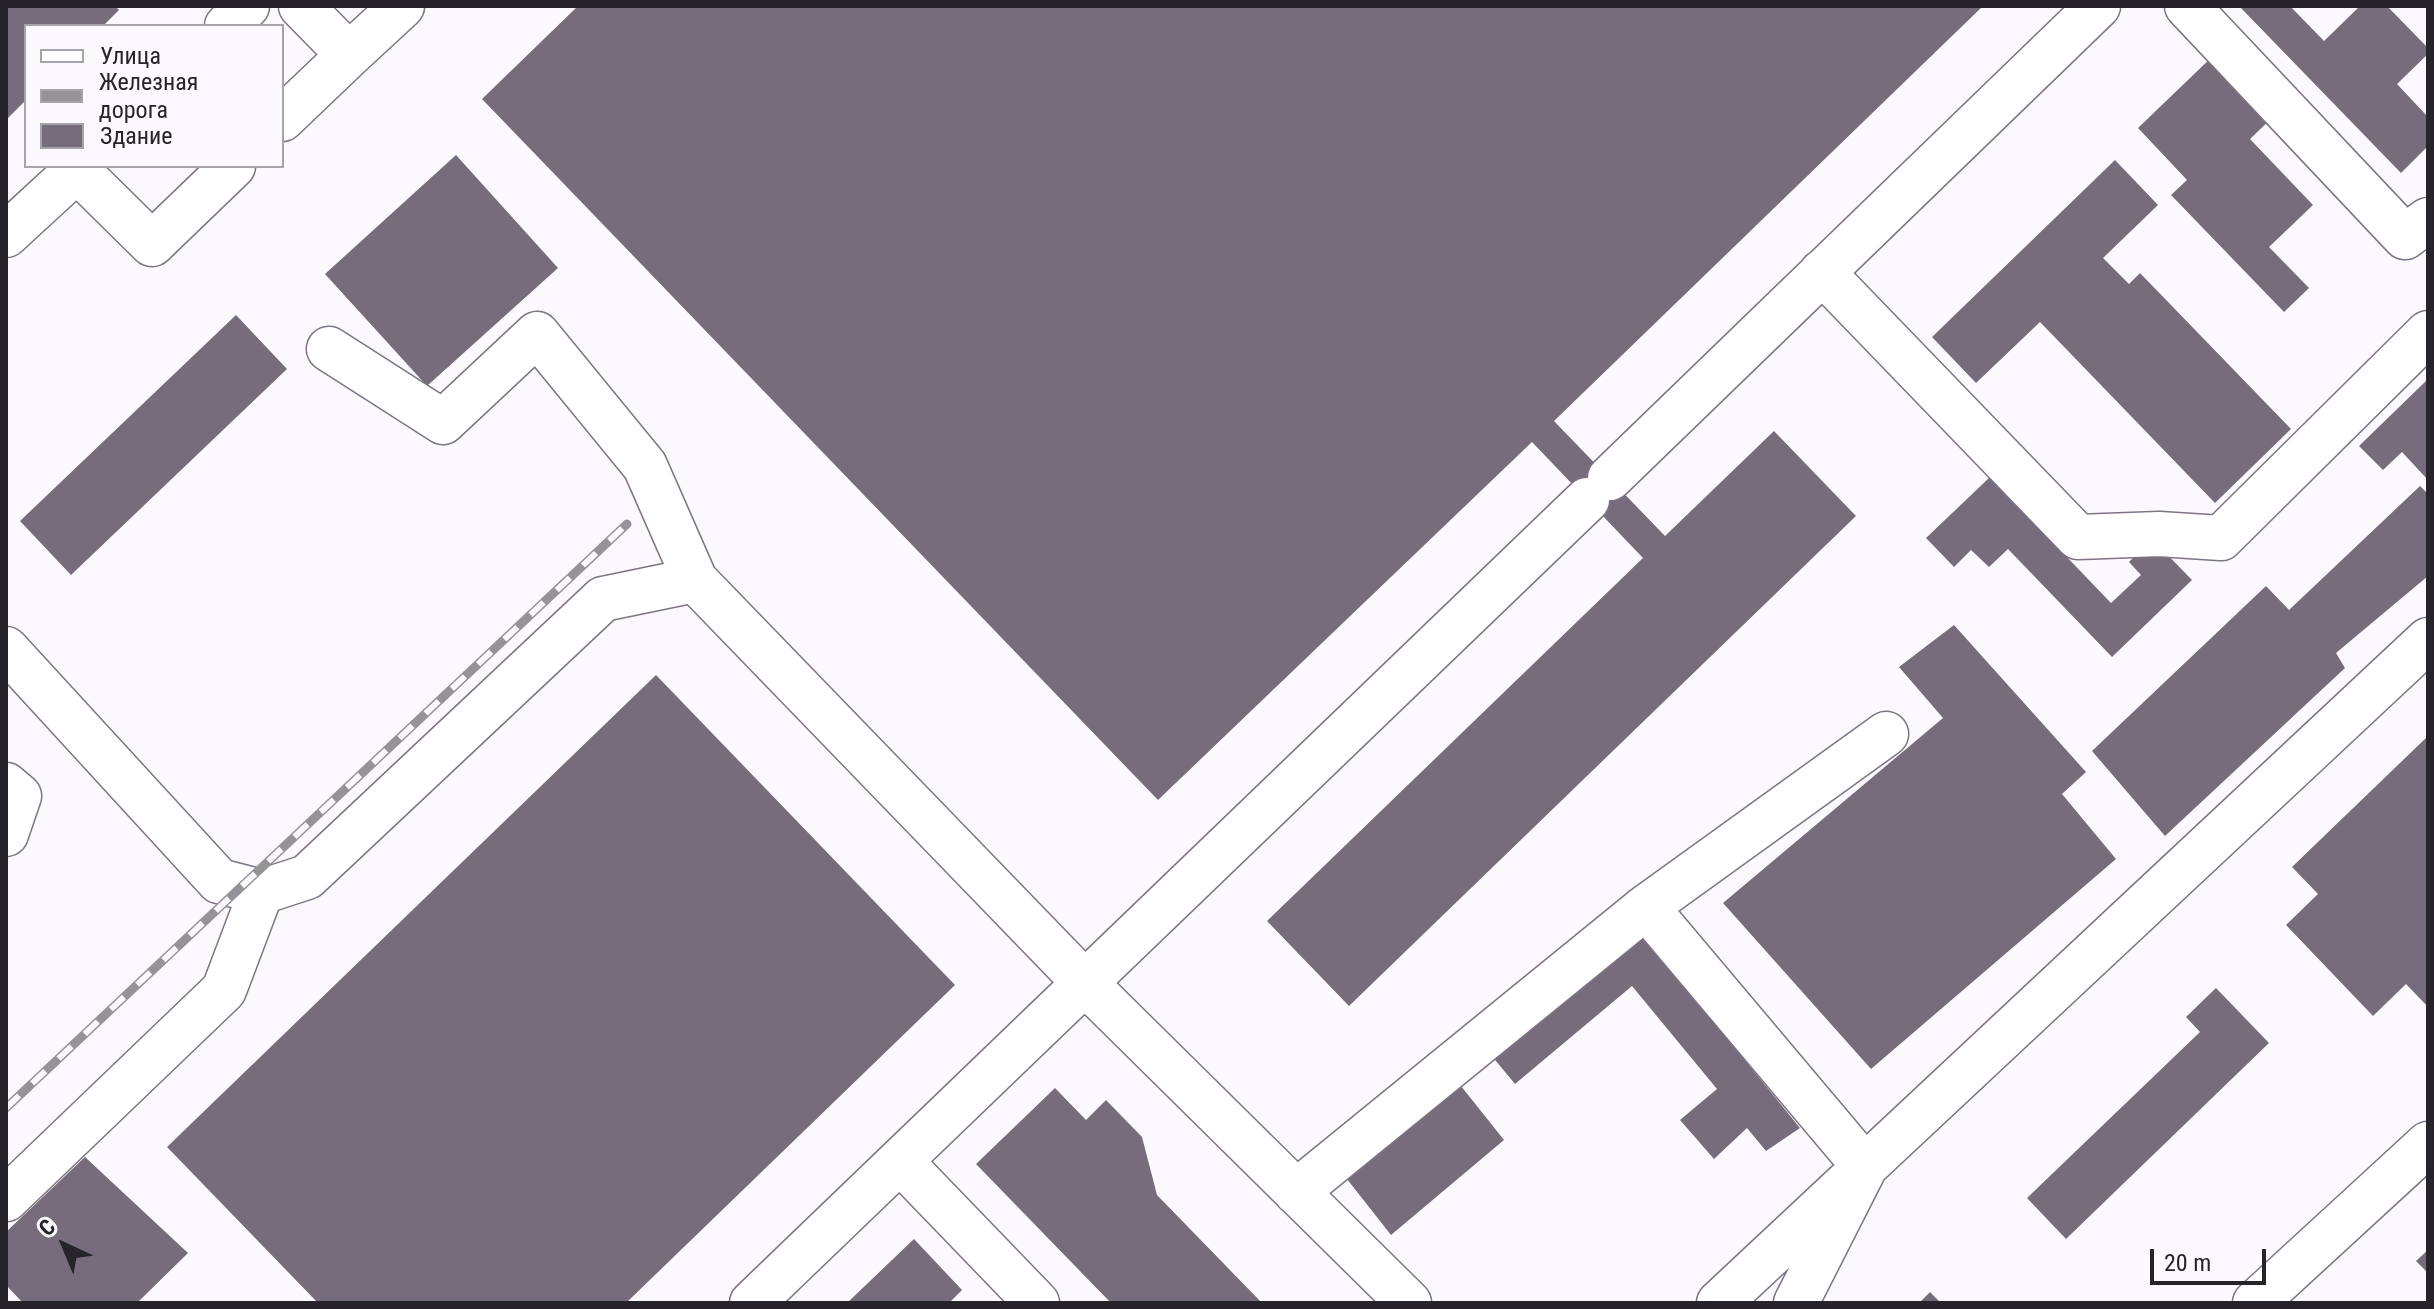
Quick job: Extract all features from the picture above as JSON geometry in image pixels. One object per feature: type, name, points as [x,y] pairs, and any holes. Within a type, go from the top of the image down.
[{"type":"lane","points":[[229,24],[247,6]]},
{"type":"lane","points":[[301,6],[349,55]]},
{"type":"lane","points":[[284,117],[402,6]]},
{"type":"lane","points":[[752,1303],[2098,6]]},
{"type":"lane","points":[[2187,6],[2405,237],[2428,220]]},
{"type":"lane","points":[[6,235],[79,168],[152,244],[231,168]]},
{"type":"lane","points":[[1822,272],[2078,537],[2159,534],[2221,538],[2428,333]]},
{"type":"lane","points":[[329,349],[443,422],[537,334],[645,466],[695,580],[1085,983],[1409,1303]]},
{"type":"lane","points":[[6,649],[219,881],[261,892],[307,877],[603,599],[695,580]]},
{"type":"lane","points":[[1719,1303],[2428,640]]},
{"type":"lane","points":[[1296,1192],[1646,907],[1886,734]]},
{"type":"lane","points":[[6,785],[19,796],[6,834]]},
{"type":"lane","points":[[6,1199],[224,990],[261,892]]},
{"type":"lane","points":[[1646,907],[1865,1167]]},
{"type":"lane","points":[[2255,1303],[2428,1144]]},
{"type":"lane","points":[[900,1161],[1037,1303]]},
{"type":"lane","points":[[1796,1303],[1865,1167]]},
{"type":"building","points":[[6,6],[115,6],[119,10],[105,24],[24,24],[24,102],[6,120]]},
{"type":"building","points":[[578,6],[1983,6],[1554,421],[1665,536],[1774,431],[1856,516],[1349,1006],[1267,921],[1643,558],[1532,442],[1158,800],[482,99]]},
{"type":"building","points":[[2239,6],[2290,6],[2324,41],[2360,6],[2387,6],[2428,48],[2428,54],[2397,84],[2428,117],[2428,146],[2401,173]]},
{"type":"building","points":[[2214,55],[2274,116],[2250,139],[2313,205],[2269,247],[2309,288],[2284,312],[2171,195],[2187,180],[2138,128]]},
{"type":"building","points":[[456,155],[558,268],[427,386],[325,274]]},
{"type":"building","points":[[2115,160],[2158,205],[2103,258],[2129,284],[2140,273],[2291,429],[2215,503],[2040,322],[1976,383],[1932,337]]},
{"type":"building","points":[[236,315],[287,369],[71,575],[20,521]]},
{"type":"building","points":[[2428,379],[2428,480],[2402,452],[2383,470],[2359,446]]},
{"type":"building","points":[[1990,477],[2111,603],[2141,575],[2129,562],[2152,539],[2192,580],[2112,657],[2008,549],[1989,567],[1971,550],[1954,567],[1926,538]]},
{"type":"building","points":[[2420,486],[2428,494],[2428,576],[2336,653],[2345,668],[2165,836],[2092,751],[2266,586],[2289,610]]},
{"type":"building","points":[[1954,625],[2086,772],[2062,794],[2116,859],[1871,1069],[1723,903],[1943,718],[1899,667]]},
{"type":"building","points":[[656,675],[955,985],[626,1303],[318,1303],[167,1147]]},
{"type":"building","points":[[2428,736],[2428,1007],[2406,984],[2373,1016],[2286,925],[2318,894],[2292,867]]},
{"type":"building","points":[[1642,934],[1800,1128],[1766,1151],[1747,1128],[1714,1159],[1680,1120],[1717,1089],[1632,986],[1515,1084],[1491,1055]]},
{"type":"building","points":[[2216,988],[2269,1043],[2066,1239],[2027,1198],[2200,1032],[2186,1017]]},
{"type":"building","points":[[1457,1081],[1504,1140],[1391,1235],[1343,1174]]},
{"type":"building","points":[[1055,1088],[1086,1120],[1106,1100],[1142,1137],[1157,1195],[1262,1303],[1111,1303],[976,1164]]},
{"type":"building","points":[[85,1157],[188,1253],[137,1303],[23,1303],[6,1285],[6,1232]]},
{"type":"building","points":[[914,1239],[962,1290],[949,1303],[847,1303]]},
{"type":"building","points":[[2428,1250],[2428,1273],[2416,1261]]},
{"type":"building","points":[[1930,1292],[1941,1303],[1919,1303]]},
{"type":"railway","points":[[6,1108],[627,524]]}]
